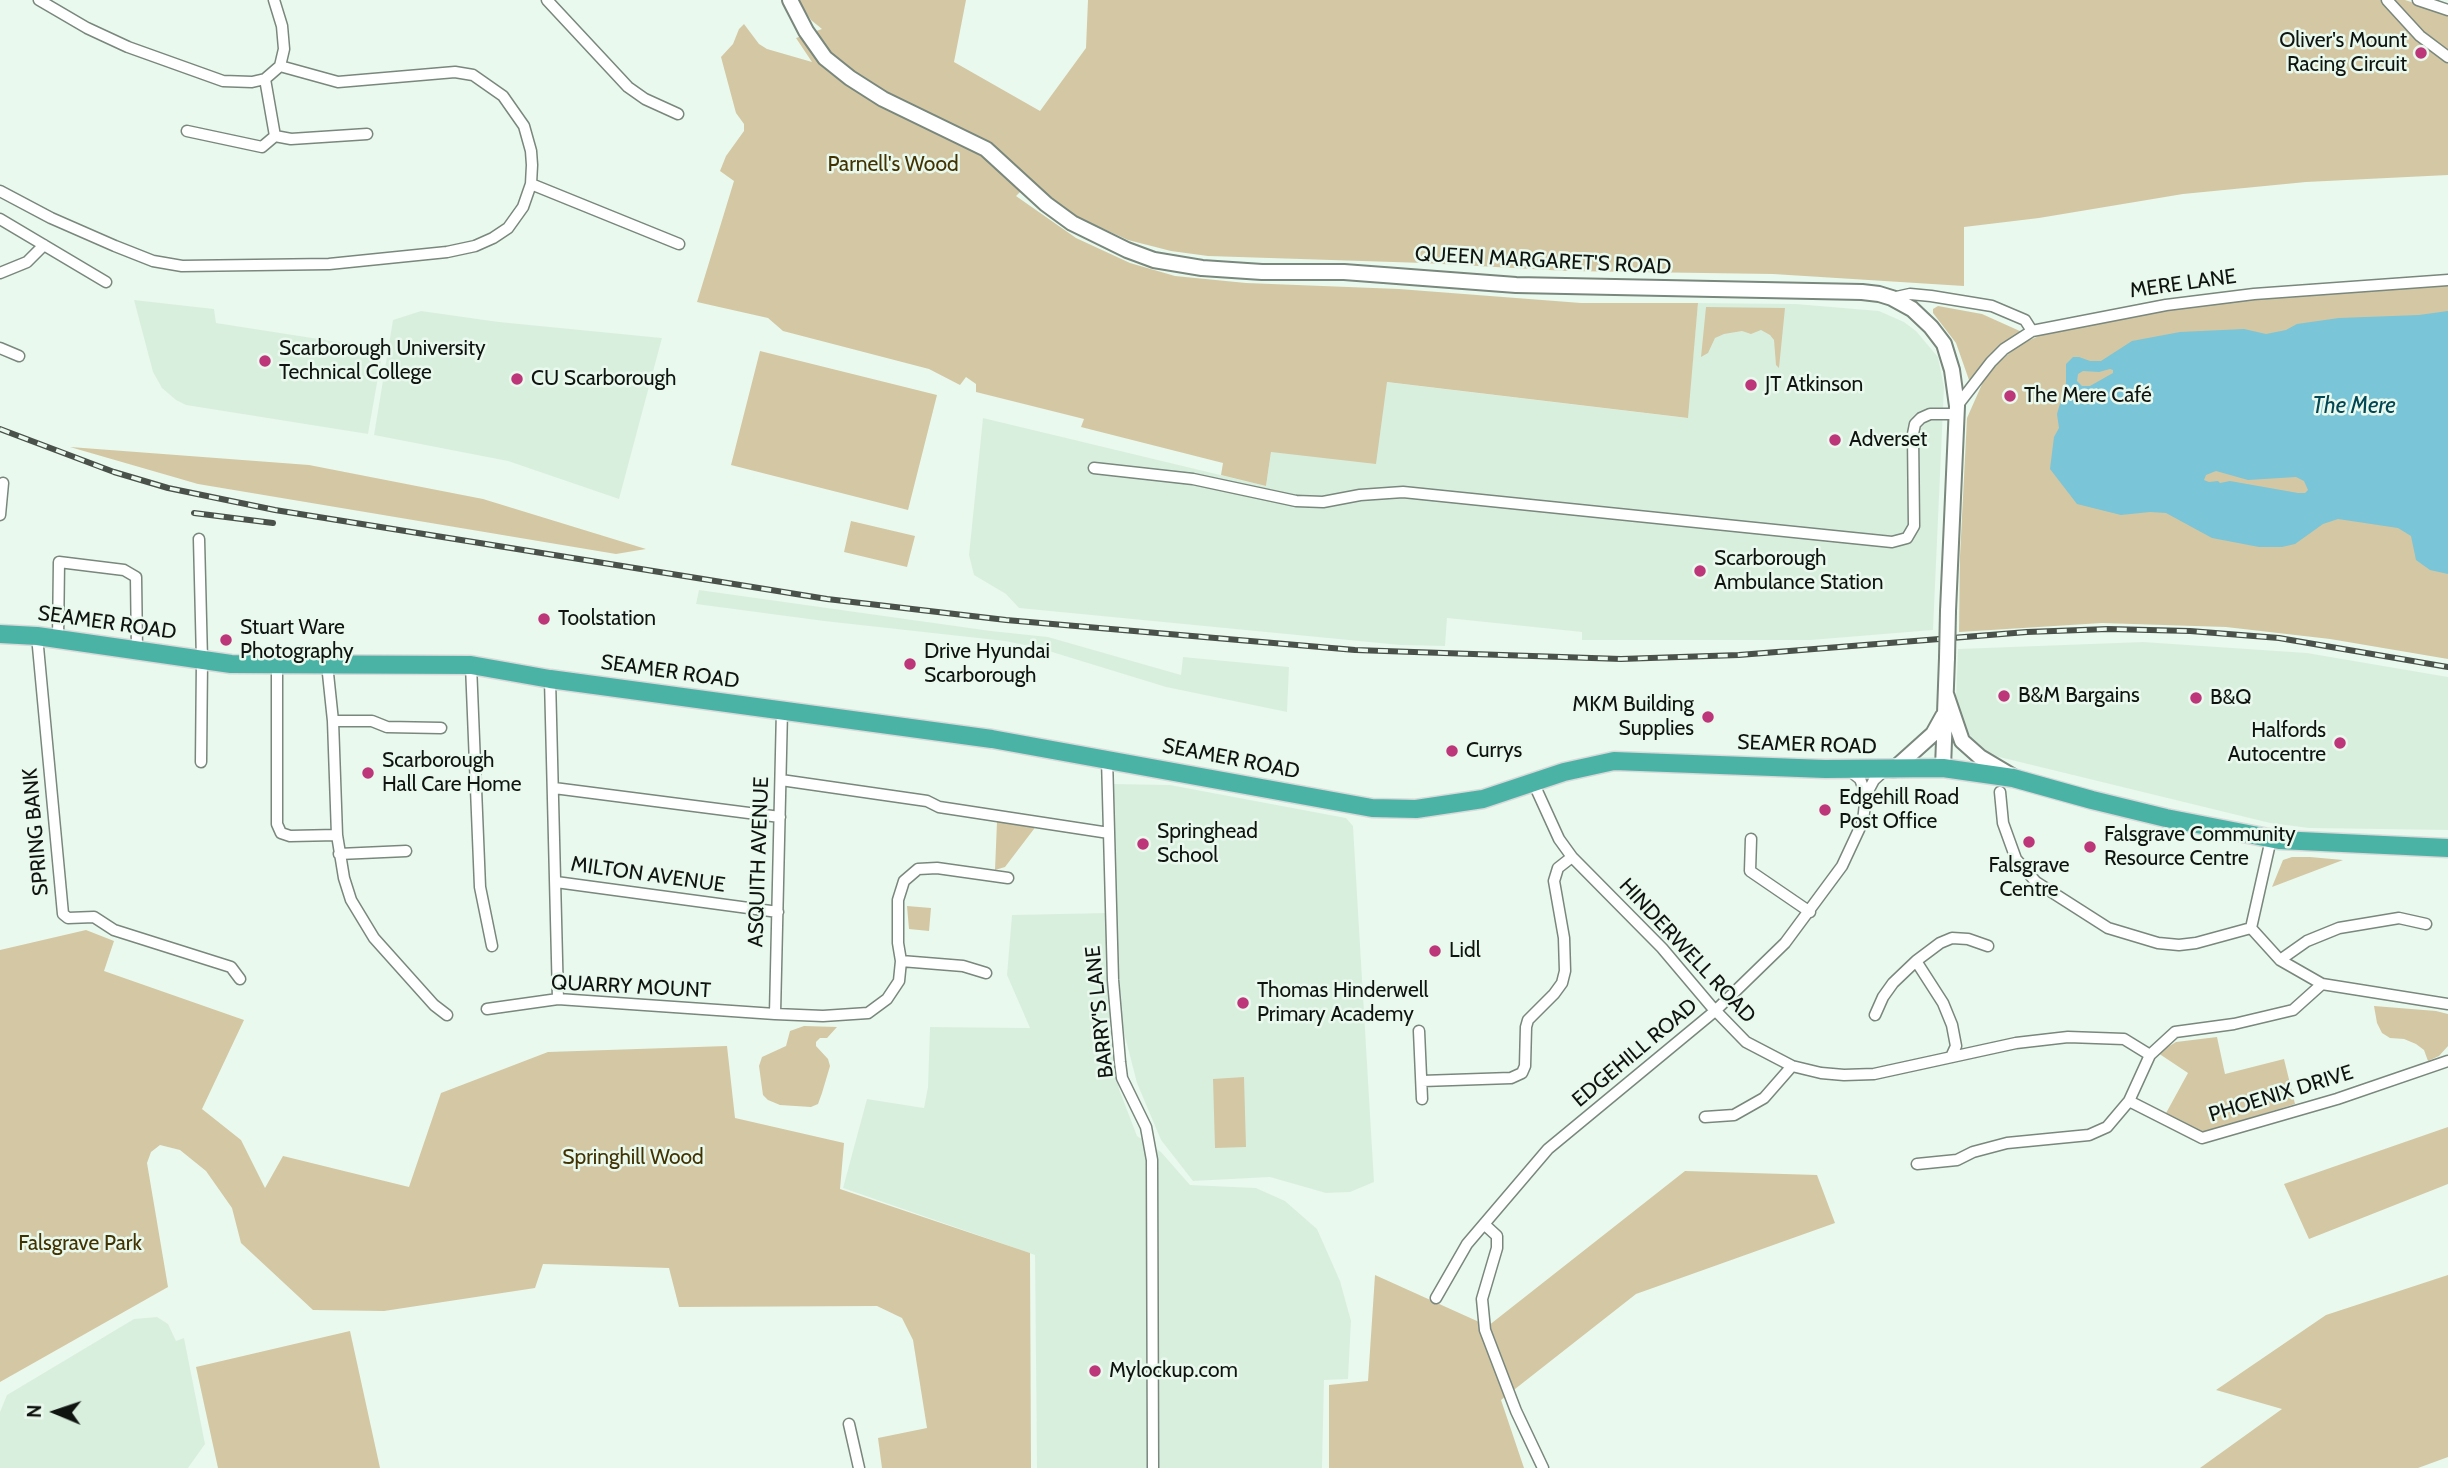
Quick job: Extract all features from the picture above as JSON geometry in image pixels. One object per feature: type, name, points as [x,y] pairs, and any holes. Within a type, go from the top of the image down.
[{"type":"highway","name":"SEAMER ROAD","points":[[0,634],[37,636],[231,664],[471,665],[550,679],[979,737],[1372,808],[1416,809],[1483,799],[1594,765],[1627,760],[1848,770],[1943,768],[2015,778],[2208,828],[2271,839],[2448,848]]},
{"type":"main road","name":"QUEEN MARGARET'S ROAD","points":[[790,0],[806,31],[825,58],[850,78],[883,99],[986,149],[1046,204],[1072,223],[1154,260],[1202,268],[1262,272],[1344,272],[1516,285],[1879,293],[1912,309],[1944,344],[1952,370],[1957,410],[1943,768]]},
{"type":"main road","points":[[1946,694],[1962,741],[1980,757],[2015,778]]},
{"type":"main road","points":[[1889,770],[1933,734],[1945,712]]},
{"type":"street","points":[[38,0],[87,28],[184,68],[223,81],[252,82],[265,79],[280,66],[284,49],[282,26],[274,0]]},
{"type":"street","points":[[547,0],[628,87],[645,99],[678,114]]},
{"type":"street","points":[[2387,0],[2420,36],[2448,57]]},
{"type":"street","points":[[2418,0],[2448,10]]},
{"type":"street","points":[[0,191],[51,218],[153,261],[182,266],[329,264],[447,252],[475,246],[508,228],[523,207],[531,184],[531,151],[517,114],[503,96],[474,75],[455,72],[338,82],[280,66]]},
{"type":"street","points":[[265,79],[275,136]]},
{"type":"street","points":[[187,131],[262,147],[275,136]]},
{"type":"street","points":[[275,136],[291,139],[367,134]]},
{"type":"street","points":[[531,184],[679,244]]},
{"type":"street","points":[[0,219],[106,282]]},
{"type":"street","points":[[0,273],[27,262],[44,245]]},
{"type":"street","name":"MERE LANE","points":[[1957,410],[1997,355],[2032,331],[2114,314],[2254,294],[2448,280]]},
{"type":"street","points":[[1892,298],[1931,296],[1992,306],[2025,320],[2032,331]]},
{"type":"street","points":[[0,348],[19,356]]},
{"type":"street","points":[[1094,468],[1193,479],[1297,501],[1324,502],[1360,495],[1403,492],[1892,542],[1907,538],[1914,526],[1915,424],[1930,414],[1957,410]]},
{"type":"street","points":[[0,515],[3,483]]},
{"type":"street","points":[[199,539],[201,762]]},
{"type":"street","points":[[58,639],[59,562],[124,570],[136,577],[137,650]]},
{"type":"street","name":"SPRING BANK","points":[[37,636],[64,914],[68,919],[94,917],[114,930],[231,967],[240,979]]},
{"type":"street","points":[[327,664],[333,721],[337,835],[351,900],[374,938],[434,1005],[447,1015]]},
{"type":"street","points":[[277,665],[277,824],[281,833],[290,836],[337,835]]},
{"type":"street","points":[[471,665],[480,887],[492,946]]},
{"type":"street","points":[[550,679],[558,999]]},
{"type":"street","name":"ASQUITH AVENUE","points":[[775,1014],[782,710]]},
{"type":"street","points":[[333,721],[372,721],[387,727],[441,728]]},
{"type":"street","name":"BARRY'S LANE","points":[[1107,758],[1113,980],[1120,1062],[1122,1078],[1146,1127],[1152,1160],[1153,1468]]},
{"type":"street","points":[[1848,770],[1860,779],[1866,795]]},
{"type":"street","name":"EDGEHILL ROAD","points":[[1436,1298],[1467,1244],[1548,1149],[1715,1011],[1785,943],[1842,866],[1863,821],[1866,795],[1874,780],[1889,770]]},
{"type":"street","points":[[781,780],[1109,833]]},
{"type":"street","name":"HINDERWELL ROAD","points":[[1534,782],[1559,839],[1572,857],[1662,948],[1715,1011],[1746,1042],[1792,1066],[1821,1073],[1874,1074],[2016,1043],[2068,1037],[2124,1039],[2150,1055]]},
{"type":"street","points":[[554,789],[780,817]]},
{"type":"street","points":[[2000,792],[2003,823],[2016,859],[2036,882],[2108,928],[2136,938],[2179,945],[2236,934],[2251,928]]},
{"type":"street","points":[[1751,839],[1749,871],[1810,912]]},
{"type":"street","points":[[2251,928],[2271,839]]},
{"type":"street","points":[[339,854],[407,851]]},
{"type":"street","points":[[1422,1081],[1511,1078],[1522,1073],[1525,1066],[1528,1020],[1554,994],[1562,983],[1565,971],[1565,946],[1554,881],[1558,869],[1572,857]]},
{"type":"street","points":[[986,973],[963,966],[901,961],[898,943],[898,900],[904,881],[918,869],[937,868],[1008,878]]},
{"type":"street","name":"MILTON AVENUE","points":[[556,882],[778,912]]},
{"type":"street","points":[[2280,960],[2307,941],[2339,928],[2399,918],[2426,924]]},
{"type":"street","points":[[2251,928],[2280,960],[2322,984],[2448,1004]]},
{"type":"street","points":[[1875,1015],[1893,983],[1940,943],[1952,938],[1968,939],[1988,946]]},
{"type":"street","name":"QUARRY MOUNT","points":[[487,1009],[558,999],[775,1014],[823,1016],[868,1013],[887,999],[899,981],[901,961]]},
{"type":"street","points":[[1916,961],[1943,1003],[1952,1025],[1956,1046],[1951,1057]]},
{"type":"street","points":[[1917,1164],[1957,1160],[1973,1152],[2007,1143],[2089,1135],[2107,1127],[2129,1101],[2150,1055],[2175,1032],[2234,1024],[2293,1010],[2322,984]]},
{"type":"street","points":[[1419,1031],[1422,1098]]},
{"type":"street","name":"PHOENIX DRIVE","points":[[2129,1101],[2202,1138],[2337,1099],[2448,1061]]},
{"type":"street","points":[[1705,1116],[1734,1115],[1763,1098],[1792,1066]]},
{"type":"street","points":[[1484,1224],[1497,1236],[1497,1248],[1482,1299],[1485,1330],[1516,1411],[1543,1468]]},
{"type":"street","points":[[849,1424],[859,1468]]},
{"type":"shaded area","name":"Scarborough University Technical College","points":[[134,300],[214,309],[216,323],[383,349],[368,434],[186,405],[176,400],[162,388],[153,372]]},
{"type":"shaded area","points":[[1698,303],[1796,304],[1879,311],[1904,322],[1916,331],[1938,357],[1944,387],[1933,630],[1811,640],[1582,640],[1582,632],[1447,618],[1445,646],[1400,645],[1019,608],[1006,594],[974,575],[969,555],[983,418],[1266,486],[1271,452],[1386,382],[1687,418]]},
{"type":"shaded area","name":"CU Scarborough","points":[[421,311],[499,322],[662,338],[619,499],[508,461],[374,435],[393,320]]},
{"type":"shaded area","points":[[699,590],[1048,637],[1181,675],[1183,657],[1289,667],[1287,712],[1166,687],[1039,648],[1005,641],[696,604]]},
{"type":"shaded area","points":[[2143,642],[2307,653],[2448,677],[2448,830],[2309,828],[2270,823],[1991,755],[1980,748],[1963,729],[1956,700],[1958,649]]},
{"type":"shaded area","name":"Thomas Hinderwell Primary Academy","points":[[1114,784],[1170,785],[1346,818],[1353,826],[1374,1182],[1350,1192],[1326,1193],[1270,1177],[1193,1181],[1161,1140],[1137,1083],[1122,1025],[1115,905]]},
{"type":"shaded area","points":[[1106,913],[1110,1028],[1119,1089],[1137,1136],[1161,1152],[1190,1185],[1256,1188],[1285,1201],[1317,1229],[1340,1281],[1351,1321],[1348,1379],[1324,1380],[1322,1468],[1037,1468],[1035,1255],[843,1188],[867,1099],[924,1108],[928,1087],[930,1027],[1030,1028],[1007,975],[1012,915]]},
{"type":"shaded area","points":[[157,1317],[168,1324],[176,1341],[184,1338],[205,1444],[188,1468],[0,1468],[0,1412],[7,1395],[134,1319]]},
{"type":"green space","name":"Parnell's Wood","points":[[798,0],[966,0],[954,62],[1040,111],[1086,48],[1088,0],[2405,0],[2448,14],[2448,175],[2306,182],[2183,194],[2039,218],[1964,227],[1964,286],[1773,274],[1567,271],[1208,256],[1171,251],[1128,240],[1073,215],[1030,182],[1016,196],[1076,238],[1130,263],[1175,276],[1246,283],[1399,289],[1581,303],[1698,303],[1688,418],[1387,382],[1376,464],[1271,452],[1266,486],[1221,475],[1223,463],[1081,427],[1084,419],[976,392],[976,384],[966,377],[960,385],[929,369],[783,331],[768,318],[697,302],[734,181],[720,171],[726,156],[744,131],[744,124],[736,113],[721,57],[733,44],[744,24],[759,44],[767,49],[812,62],[796,38],[822,29],[811,20]]},
{"type":"green space","points":[[2448,283],[2448,659],[2330,639],[2226,627],[2102,623],[1959,632],[1967,418],[1983,382],[1998,363],[2019,345],[2041,335],[2095,321],[2224,301]]},
{"type":"green space","points":[[1938,306],[1982,314],[2022,332],[2005,342],[1969,380],[1956,343],[1933,313],[1933,309]]},
{"type":"green space","points":[[1706,307],[1785,308],[1779,368],[1776,365],[1774,340],[1761,330],[1751,334],[1742,331],[1724,334],[1715,338],[1708,353],[1701,357]]},
{"type":"green space","points":[[760,351],[937,395],[908,510],[731,465]]},
{"type":"green space","points":[[70,447],[309,465],[483,499],[646,549],[616,554],[198,484]]},
{"type":"green space","points":[[851,521],[915,536],[907,567],[844,552]]},
{"type":"green space","points":[[997,822],[1037,825],[1005,867],[995,870]]},
{"type":"green space","points":[[2310,857],[2343,860],[2272,887],[2283,860]]},
{"type":"green space","points":[[907,906],[931,908],[929,931],[909,929]]},
{"type":"green space","name":"Springhill Wood","points":[[86,930],[114,941],[104,971],[244,1020],[202,1109],[241,1140],[265,1188],[283,1156],[409,1187],[441,1093],[548,1052],[727,1046],[735,1118],[844,1143],[840,1189],[1030,1253],[1031,1468],[882,1468],[878,1438],[927,1428],[913,1340],[902,1318],[877,1306],[679,1307],[669,1268],[543,1264],[535,1288],[384,1311],[313,1310],[241,1243],[232,1208],[206,1171],[180,1150],[160,1145],[151,1152],[147,1163],[168,1287],[0,1382],[0,950]]},
{"type":"green space","points":[[2374,1006],[2448,1014],[2448,1046],[2439,1056],[2428,1061],[2424,1050],[2416,1044],[2404,1039],[2390,1038],[2382,1033]]},
{"type":"green space","points":[[804,1026],[837,1027],[827,1038],[820,1038],[816,1042],[830,1066],[822,1093],[818,1104],[811,1107],[780,1105],[763,1095],[759,1066],[762,1057],[786,1046],[790,1031]]},
{"type":"green space","points":[[2217,1037],[2225,1074],[2284,1059],[2295,1104],[2201,1133],[2165,1115],[2188,1073],[2158,1053],[2176,1042]]},
{"type":"green space","points":[[1244,1077],[1246,1147],[1215,1148],[1213,1079]]},
{"type":"green space","points":[[2448,1127],[2448,1184],[2309,1239],[2284,1184]]},
{"type":"green space","points":[[1685,1171],[1817,1175],[1835,1223],[1636,1294],[1501,1400],[1524,1468],[1329,1468],[1329,1385],[1368,1381],[1375,1275],[1488,1326]]},
{"type":"green space","points":[[2448,1275],[2448,1457],[2418,1468],[2200,1468],[2282,1409],[2216,1390],[2326,1315]]},
{"type":"green space","points":[[350,1331],[380,1468],[218,1468],[196,1367]]},
{"type":"water","name":"The Mere","points":[[2448,311],[2448,574],[2430,570],[2416,560],[2411,536],[2398,528],[2338,519],[2323,524],[2295,544],[2259,547],[2212,538],[2166,513],[2121,515],[2077,504],[2050,469],[2054,437],[2059,428],[2057,414],[2066,383],[2066,364],[2073,357],[2101,361],[2132,341],[2180,332],[2244,329],[2266,334],[2286,330],[2297,324],[2339,318],[2419,315]],"holes":[[[2110,369],[2113,373],[2090,386],[2082,386],[2077,381],[2078,374],[2083,371],[2099,372]],[[2216,471],[2248,480],[2296,477],[2304,481],[2308,490],[2298,493],[2230,481],[2220,483],[2204,480],[2206,475]]]},
{"type":"railway","points":[[0,429],[114,472],[168,488],[275,510],[827,599],[1006,620],[1355,650],[1621,659],[1739,655],[2027,632],[2108,629],[2190,631],[2279,638],[2448,667]]},
{"type":"railway","points":[[194,513],[273,523]]},
{"type":"place","name":"Oliver's Mount Racing Circuit","points":[[2421,53]]},
{"type":"place","name":"Scarborough University Technical College","points":[[265,361]]},
{"type":"place","name":"CU Scarborough","points":[[517,379]]},
{"type":"place","name":"JT Atkinson","points":[[1751,385]]},
{"type":"place","name":"The Mere Café","points":[[2010,396]]},
{"type":"place","name":"Adverset","points":[[1835,440]]},
{"type":"place","name":"Scarborough Ambulance Station","points":[[1700,571]]},
{"type":"place","name":"Toolstation","points":[[544,619]]},
{"type":"place","name":"Stuart Ware Photography","points":[[226,640]]},
{"type":"place","name":"Drive Hyundai Scarborough","points":[[910,664]]},
{"type":"place","name":"B&M Bargains","points":[[2004,696]]},
{"type":"place","name":"B&Q","points":[[2196,698]]},
{"type":"place","name":"MKM Building Supplies","points":[[1708,717]]},
{"type":"place","name":"Halfords Autocentre","points":[[2340,743]]},
{"type":"place","name":"Currys","points":[[1452,751]]},
{"type":"place","name":"Scarborough Hall Care Home","points":[[368,773]]},
{"type":"place","name":"Edgehill Road Post Office","points":[[1825,810]]},
{"type":"place","name":"Falsgrave Centre","points":[[2029,842]]},
{"type":"place","name":"Springhead School","points":[[1143,844]]},
{"type":"place","name":"Falsgrave Community Resource Centre","points":[[2090,847]]},
{"type":"place","name":"Lidl","points":[[1435,951]]},
{"type":"place","name":"Thomas Hinderwell Primary Academy","points":[[1243,1003]]},
{"type":"place","name":"Mylockup.com","points":[[1095,1371]]},
{"type":"park label","name":"Falsgrave Park","points":[[80,1244]]}]
